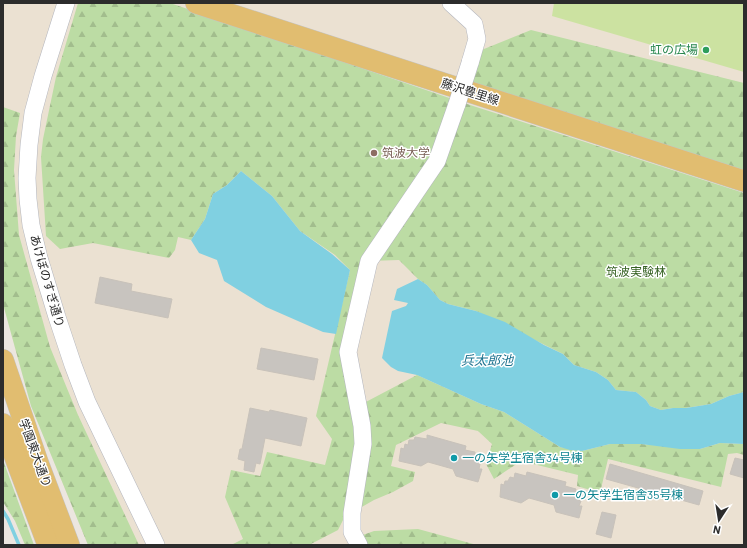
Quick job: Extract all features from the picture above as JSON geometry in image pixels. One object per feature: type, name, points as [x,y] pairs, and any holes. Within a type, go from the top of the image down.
[{"type":"main road","name":"藤沢豊里線","points":[[196,3],[744,181]]},
{"type":"main road","name":"学園東大通り","points":[[3,360],[38,463],[69,545]]},
{"type":"main road","name":"学園東大通り","points":[[3,424],[18,468],[48,545]]},
{"type":"street","name":"あけぼのすぎ通り","points":[[66,3],[33,113],[27,178],[31,225],[39,258],[57,317],[87,402],[156,545]]},
{"type":"street","points":[[359,545],[352,532],[352,512],[363,444],[362,426],[348,352],[369,262],[436,161],[470,63],[477,39],[474,24],[451,3]]},
{"type":"shaded area","name":"筑波大学","points":[[3,3],[744,3],[744,545],[88,545],[31,406],[3,304]]},
{"type":"green space","name":"筑波実験林","points":[[78,3],[170,3],[470,105],[744,193],[744,392],[729,396],[711,404],[661,410],[650,406],[646,400],[636,392],[616,390],[608,380],[596,372],[574,365],[563,354],[476,311],[448,304],[440,300],[427,285],[418,279],[399,260],[369,261],[342,356],[356,432],[343,520],[338,530],[309,545],[231,545],[243,539],[225,497],[231,470],[260,476],[267,452],[325,465],[332,439],[316,416],[350,270],[335,255],[300,231],[272,196],[241,171],[227,185],[213,194],[205,219],[191,240],[178,237],[175,250],[169,258],[93,243],[60,249],[46,236],[41,157],[43,139],[56,77]]},
{"type":"green space","name":"虹の広場","points":[[554,3],[744,3],[744,72],[552,16]]},
{"type":"green space","points":[[531,30],[744,83],[744,170],[471,83],[479,51]]},
{"type":"green space","points":[[3,107],[20,113],[16,136],[14,170],[19,235],[50,347],[78,415],[139,545],[88,545],[31,406],[3,304]]},
{"type":"green space","points":[[417,375],[481,404],[504,412],[560,447],[582,451],[610,444],[641,444],[700,449],[720,443],[744,444],[744,455],[737,453],[728,454],[721,487],[608,459],[600,493],[577,486],[578,475],[521,461],[494,479],[486,464],[492,444],[478,431],[441,423],[396,445],[391,466],[415,472],[413,481],[360,508],[362,404]]},
{"type":"green space","points":[[3,460],[34,545],[25,545],[15,521],[3,502]]},
{"type":"green space","points":[[418,529],[477,545],[365,545],[360,536],[374,531]]},
{"type":"water","points":[[241,171],[272,196],[300,231],[332,254],[350,270],[336,334],[323,332],[266,307],[224,281],[217,260],[199,253],[191,240],[205,219],[213,194],[227,185]]},
{"type":"water","name":"兵太郎池","points":[[418,279],[427,285],[440,300],[448,304],[476,311],[505,322],[544,345],[563,354],[574,365],[596,372],[608,380],[616,390],[636,392],[646,400],[650,406],[661,410],[711,404],[729,396],[744,392],[744,444],[720,443],[700,449],[680,449],[641,444],[610,444],[582,451],[570,450],[560,447],[504,412],[481,404],[417,375],[398,371],[391,367],[382,358],[392,311],[406,306],[408,303],[394,300],[397,289]]},
{"type":"building","points":[[100,277],[132,284],[131,291],[172,299],[168,318],[95,303]]},
{"type":"building","points":[[261,348],[318,359],[314,380],[257,369]]},
{"type":"building","points":[[250,408],[269,412],[270,410],[307,418],[301,446],[265,438],[260,464],[256,463],[254,472],[244,470],[245,461],[238,459],[240,449],[242,449]]},
{"type":"building","name":"一の矢学生宿舎34号棟","points":[[427,435],[466,446],[465,450],[475,452],[475,458],[479,459],[479,469],[482,469],[478,482],[456,476],[453,469],[428,462],[421,466],[399,461],[401,448],[404,449],[405,444],[408,445],[409,440],[414,440],[415,437],[427,439]]},
{"type":"building","points":[[735,458],[744,460],[744,478],[730,474]]},
{"type":"building","points":[[610,464],[703,491],[699,505],[606,479]]},
{"type":"building","name":"一の矢学生宿舎35号棟","points":[[527,472],[566,482],[565,486],[576,489],[575,494],[579,495],[578,500],[581,501],[579,506],[582,506],[579,518],[556,512],[554,505],[529,498],[521,503],[500,497],[501,484],[504,485],[505,481],[508,481],[510,477],[514,478],[515,473],[526,476]]},
{"type":"building","points":[[602,512],[616,515],[611,538],[596,534]]},
{"type":"waterway","points":[[3,511],[19,545]]},
{"type":"place","name":"虹の広場","points":[[706,50]]},
{"type":"place","name":"筑波大学","points":[[374,153]]},
{"type":"place","name":"一の矢学生宿舎34号棟","points":[[454,458]]},
{"type":"place","name":"一の矢学生宿舎35号棟","points":[[555,495]]}]
